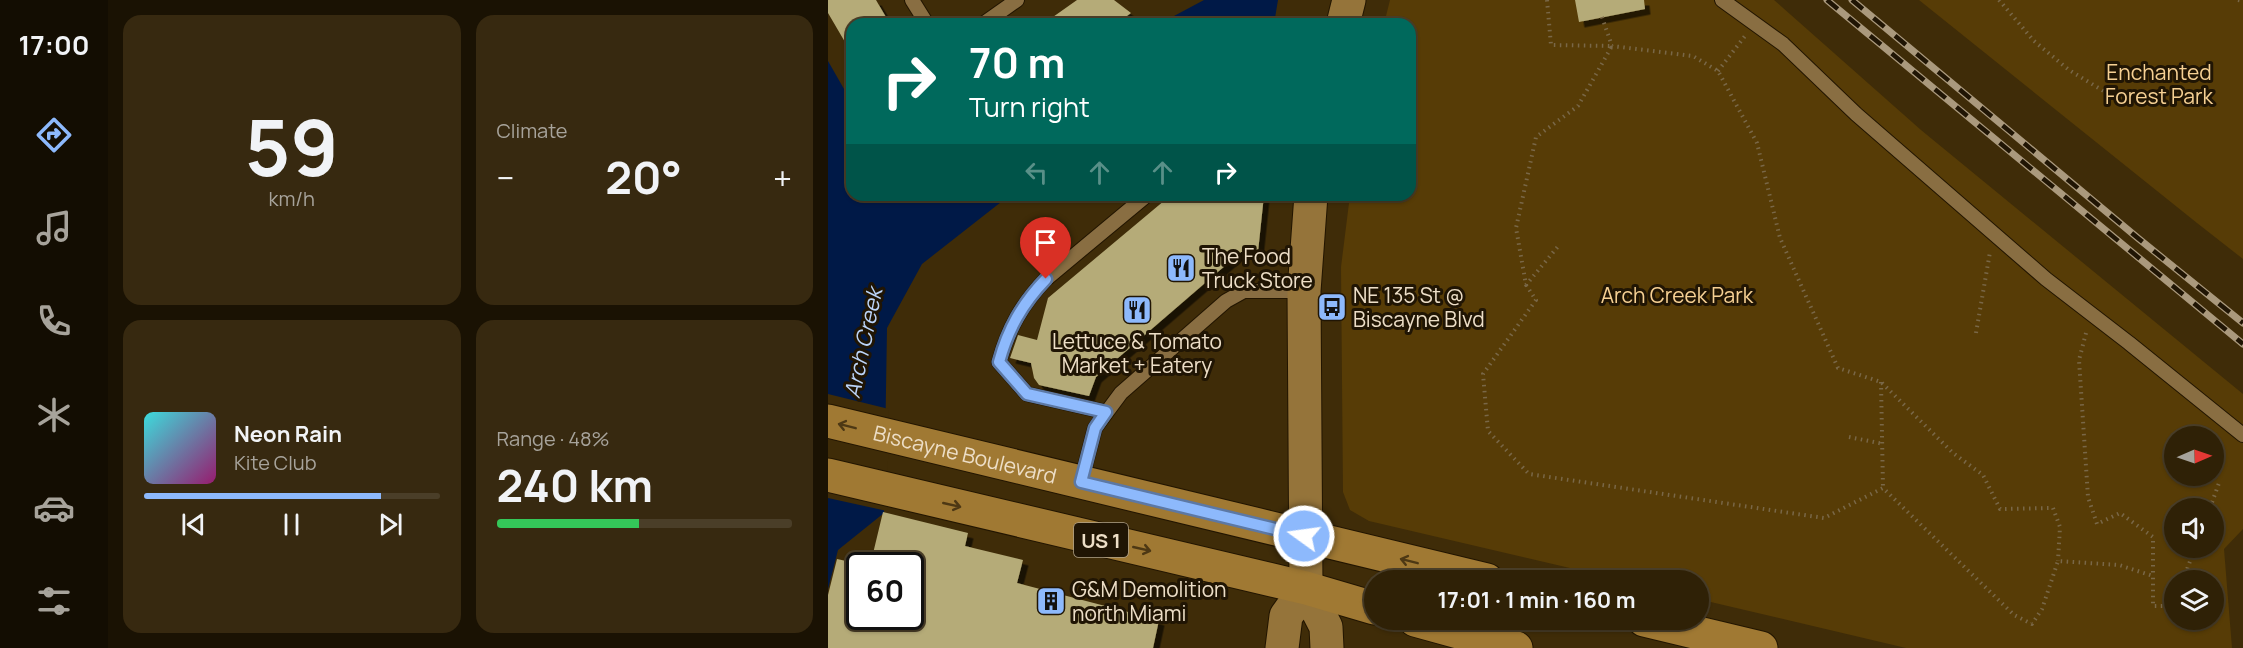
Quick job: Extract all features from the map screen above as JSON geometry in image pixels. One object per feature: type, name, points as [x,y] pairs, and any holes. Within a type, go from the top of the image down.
[{"type":"main road","points":[[1344,18],[1349,0]]},
{"type":"main road","points":[[1311,201],[1304,291],[1305,588],[1326,627],[1327,648]]},
{"type":"main road","name":"Biscayne Boulevard","points":[[828,421],[1445,570]]},
{"type":"main road","name":"US 1","points":[[828,475],[1305,588],[1364,605]]},
{"type":"main road","points":[[1282,648],[1286,616],[1305,588]]},
{"type":"main road","points":[[1451,630],[1516,648]]},
{"type":"main road","points":[[1686,630],[1761,648]]},
{"type":"lane","points":[[912,0],[923,18]]},
{"type":"lane","points":[[1722,0],[1783,44],[1857,114],[2046,279],[2243,435]]},
{"type":"lane","points":[[991,18],[1015,1]]},
{"type":"lane","points":[[1106,412],[1027,394],[999,362],[1010,328],[1035,291],[1046,279],[1140,201]]},
{"type":"lane","points":[[1081,482],[1095,428],[1121,393],[1235,294],[1244,291],[1304,291]]},
{"type":"path","points":[[1547,0],[1551,45],[1612,46],[1694,56],[1718,71],[1757,143],[1780,238],[1838,368],[1881,382],[1953,453],[1983,475],[2000,508],[2053,508],[2060,527],[2058,561],[2042,609],[2032,624],[2014,615],[1883,488],[1884,444],[1881,382]]},
{"type":"path","points":[[1999,0],[2034,41],[2069,70],[2115,98]]},
{"type":"path","points":[[2238,0],[2243,1]]},
{"type":"path","points":[[1602,17],[1612,46],[1578,106],[1536,137],[1516,228],[1526,285],[1536,300],[1483,374],[1488,431],[1529,474],[1824,518],[1883,488]]},
{"type":"path","points":[[1718,71],[1745,37],[1764,30]]},
{"type":"path","points":[[1976,333],[1993,233]]},
{"type":"path","points":[[1526,285],[1560,244]]},
{"type":"path","points":[[2092,314],[2079,360],[2088,497],[2097,524],[2120,513],[2153,537],[2153,606],[2164,606]]},
{"type":"path","points":[[1849,436],[1884,444]]},
{"type":"path","points":[[2058,561],[2119,565],[2152,576]]},
{"type":"green space","name":"Arch Creek Park","points":[[1390,0],[1774,0],[1921,130],[2243,394],[2243,529],[2224,549],[2232,648],[1906,648],[1709,602],[1709,570],[1578,570],[1369,521],[1350,510],[1343,492],[1341,267],[1349,201],[1416,201],[1416,18],[1386,18]]},
{"type":"green space","name":"Enchanted Forest Park","points":[[1919,0],[2243,0],[2243,259],[2197,223]]},
{"type":"water","points":[[1204,0],[1278,0],[1275,18],[1170,18]]},
{"type":"water","name":"Arch Creek","points":[[828,61],[846,92],[846,201],[1002,201],[922,264],[887,328],[884,513],[838,550],[828,589]]},
{"type":"pier","points":[[828,394],[889,409],[887,511],[828,498]]},
{"type":"building","points":[[828,0],[876,0],[886,18],[846,18],[846,44],[828,13]]},
{"type":"building","points":[[1077,0],[1114,0],[1131,13],[1124,18],[1052,18]]},
{"type":"building","points":[[1575,0],[1644,0],[1645,9],[1579,22]]},
{"type":"building","points":[[1164,201],[1263,201],[1258,252],[1241,252],[1096,377],[1089,396],[1039,385],[1034,378],[1031,363],[1010,358],[1018,335],[1037,340],[1048,298]]},
{"type":"building","points":[[883,512],[968,533],[965,546],[1023,560],[1017,583],[1159,620],[1153,648],[828,648],[828,595],[837,559],[846,561],[846,630],[924,630],[924,552],[873,552]]},
{"type":"railway","points":[[1827,0],[2243,344]]},
{"type":"railway","points":[[1852,0],[2243,323]]},
{"type":"place","name":"The Food Truck Store","points":[[1181,268]]},
{"type":"place","name":"NE 135 St @ Biscayne Blvd","points":[[1332,307]]},
{"type":"place","name":"Lettuce & Tomato Market + Eatery","points":[[1137,310]]},
{"type":"place","name":"G&M Demolition north Miami","points":[[1051,601]]},
{"type":"route","points":[[1046,279],[1014,320],[1006,337],[999,362],[1027,394],[1106,412],[1095,428],[1081,482],[1304,536]]}]
